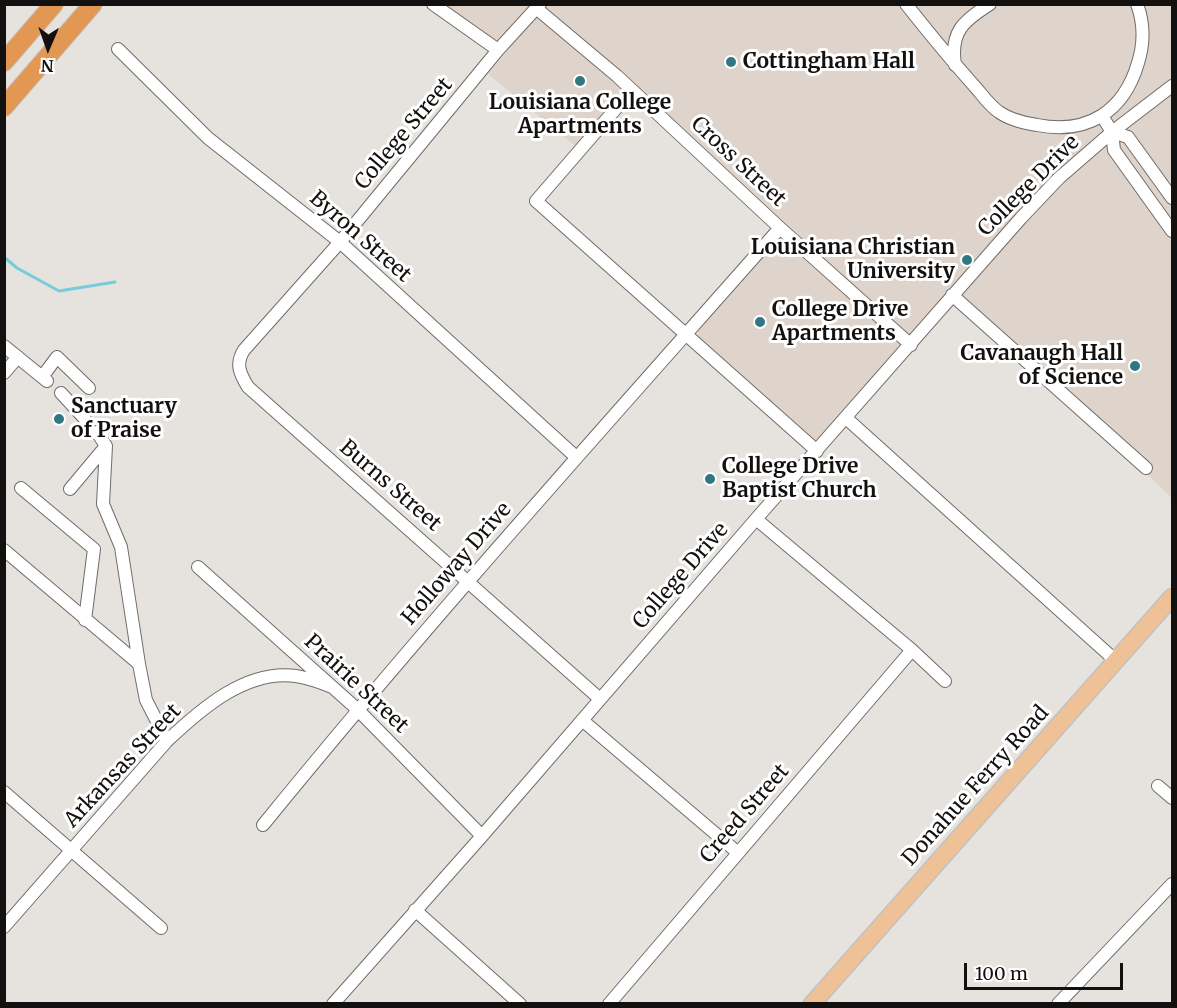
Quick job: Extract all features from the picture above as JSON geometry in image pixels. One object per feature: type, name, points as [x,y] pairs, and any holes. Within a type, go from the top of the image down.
[{"type":"highway","points":[[4,62],[54,4]]},
{"type":"highway","points":[[4,107],[93,4]]},
{"type":"main road","name":"Donahue Ferry Road","points":[[812,1004],[1173,597]]},
{"type":"street","points":[[433,4],[498,50]]},
{"type":"street","points":[[906,4],[955,66],[997,111],[1012,119],[1050,128],[1085,124],[1115,107],[1127,92],[1141,55],[1143,37],[1137,4]]},
{"type":"street","points":[[955,66],[953,50],[955,36],[977,12],[990,4]]},
{"type":"street","name":"College Street","points":[[239,370],[238,363],[244,350],[340,242],[498,50],[538,6]]},
{"type":"street","name":"Cross Street","points":[[538,6],[911,345]]},
{"type":"street","name":"Byron Street","points":[[118,49],[208,138],[340,242],[576,457]]},
{"type":"street","name":"College Drive","points":[[333,1004],[911,345],[952,295],[1053,185],[1112,132],[1173,86]]},
{"type":"street","points":[[632,90],[536,201],[817,451]]},
{"type":"street","points":[[1102,116],[1112,132],[1114,150],[1173,231]]},
{"type":"street","points":[[1112,132],[1128,136],[1173,198]]},
{"type":"street","name":"Holloway Drive","points":[[262,825],[357,709],[468,581],[780,228]]},
{"type":"street","points":[[952,295],[1146,468]]},
{"type":"street","points":[[4,346],[45,379],[57,357],[89,388]]},
{"type":"street","points":[[4,373],[18,357]]},
{"type":"street","name":"Burns Street","points":[[239,370],[248,387],[600,699]]},
{"type":"street","points":[[61,393],[85,419]]},
{"type":"street","points":[[846,418],[1116,661]]},
{"type":"street","points":[[97,432],[106,446],[103,504],[120,547],[146,700],[167,741]]},
{"type":"street","points":[[70,489],[106,446]]},
{"type":"street","points":[[21,488],[94,549],[85,620]]},
{"type":"street","points":[[756,519],[912,650],[945,681]]},
{"type":"street","points":[[4,550],[139,664]]},
{"type":"street","name":"Prairie Street","points":[[198,567],[357,709],[482,836]]},
{"type":"street","name":"Creed Street","points":[[609,1004],[912,650]]},
{"type":"street","name":"Arkansas Street","points":[[4,927],[167,741],[211,703],[259,679],[294,676],[311,679],[332,687]]},
{"type":"street","points":[[582,720],[737,852]]},
{"type":"street","points":[[1158,786],[1173,798]]},
{"type":"street","points":[[4,792],[161,928]]},
{"type":"street","points":[[1058,1004],[1173,884]]},
{"type":"street","points":[[415,910],[519,1004]]},
{"type":"shaded area","name":"Louisiana Christian University","points":[[445,5],[1172,5],[1172,498],[952,289],[819,440],[815,440],[698,336],[698,331],[787,231],[629,86],[575,146],[488,74],[509,49]]},
{"type":"waterway","points":[[4,257],[17,268],[59,291],[115,282]]},
{"type":"place","name":"Cottingham Hall","points":[[731,62]]},
{"type":"place","name":"Louisiana College Apartments","points":[[580,81]]},
{"type":"place","name":"Louisiana Christian University","points":[[967,260]]},
{"type":"place","name":"College Drive Apartments","points":[[760,322]]},
{"type":"place","name":"Cavanaugh Hall of Science","points":[[1135,366]]},
{"type":"place","name":"Sanctuary of Praise","points":[[59,419]]},
{"type":"place","name":"College Drive Baptist Church","points":[[710,479]]}]
